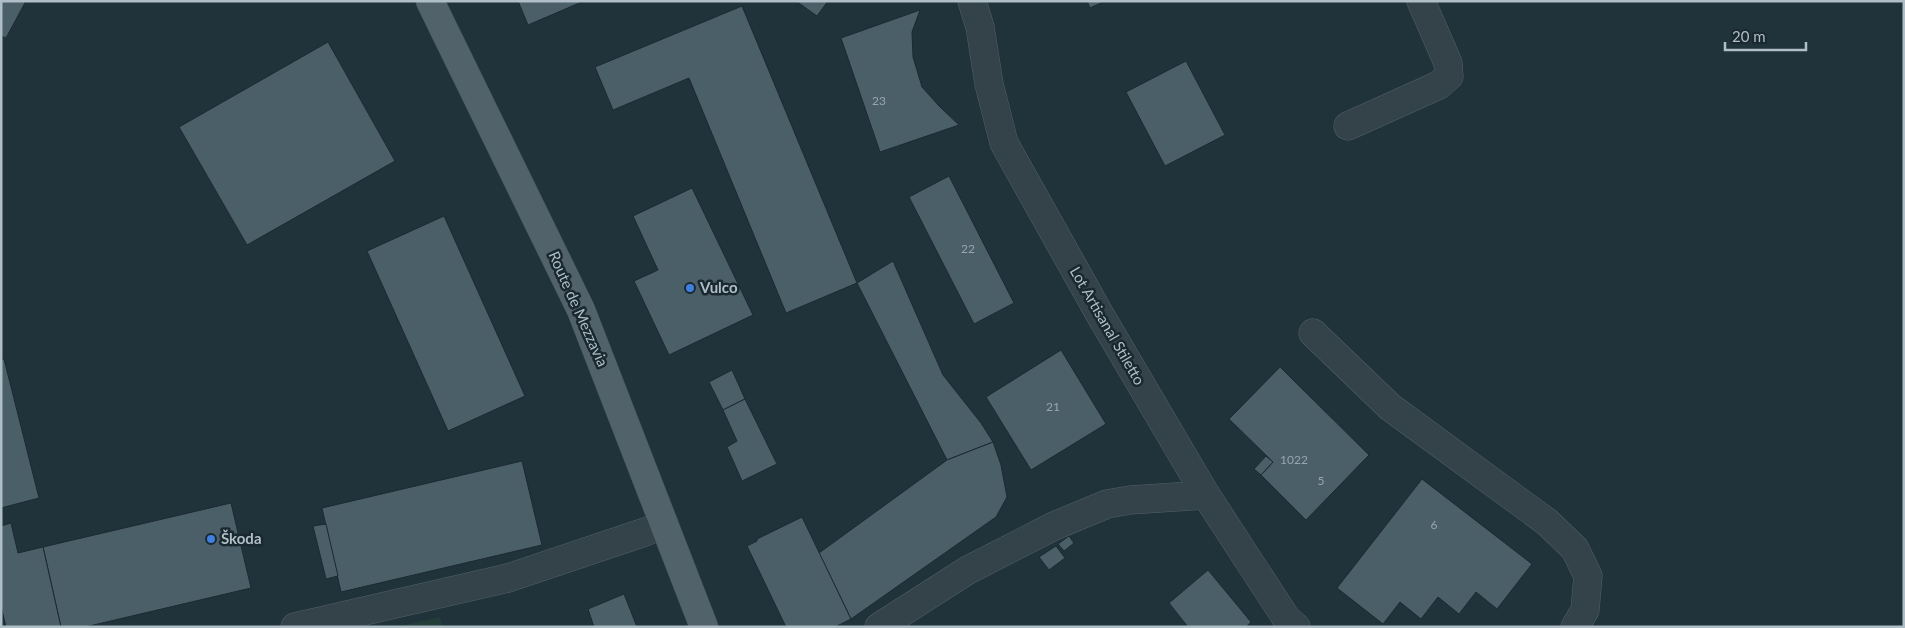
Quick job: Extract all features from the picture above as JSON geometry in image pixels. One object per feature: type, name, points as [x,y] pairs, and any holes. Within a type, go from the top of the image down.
[{"type":"main road","name":"Route de Mezzavia","points":[[430,1],[581,310],[704,627]]},
{"type":"street","name":"Lot Artisanal Stiletto","points":[[972,1],[980,27],[989,84],[1004,143],[1099,313],[1206,496],[1286,618],[1296,627]]},
{"type":"street","points":[[1348,126],[1439,85],[1449,76],[1448,63],[1421,1]]},
{"type":"street","points":[[1313,333],[1390,407],[1547,522],[1575,549],[1588,576],[1585,610],[1575,627]]},
{"type":"street","points":[[879,627],[968,570],[1054,526],[1107,504],[1130,500],[1206,496]]},
{"type":"street","points":[[297,626],[508,578],[664,524]]},
{"type":"green space","points":[[440,617],[442,627],[395,627]]},
{"type":"building","points":[[1,1],[26,1],[6,38],[1,36]]},
{"type":"building","points":[[518,1],[584,1],[528,25]]},
{"type":"building","points":[[796,1],[828,1],[817,16]]},
{"type":"building","points":[[1087,1],[1105,1],[1090,8]]},
{"type":"building","points":[[742,6],[857,283],[786,313],[689,78],[613,110],[595,67]]},
{"type":"building","points":[[920,10],[912,32],[913,57],[922,87],[959,125],[880,152],[841,38]]},
{"type":"building","points":[[328,42],[395,161],[247,245],[179,127]]},
{"type":"building","points":[[1186,61],[1225,135],[1165,166],[1126,92]]},
{"type":"building","points":[[949,176],[1014,303],[974,324],[909,197]]},
{"type":"building","points":[[692,188],[753,315],[669,355],[634,281],[658,270],[633,216]]},
{"type":"building","points":[[444,216],[525,396],[448,431],[367,251]]},
{"type":"building","points":[[893,261],[943,375],[981,423],[993,442],[947,460],[857,283]]},
{"type":"building","points":[[1061,350],[1106,424],[1031,470],[986,397]]},
{"type":"building","points":[[4,359],[39,498],[1,508],[1,360]]},
{"type":"building","points":[[1280,367],[1369,455],[1306,520],[1261,475],[1273,462],[1229,419]]},
{"type":"building","points":[[732,370],[745,399],[723,410],[709,382]]},
{"type":"building","points":[[745,399],[777,464],[742,481],[727,447],[737,441],[723,410]]},
{"type":"building","points":[[993,442],[1001,465],[1007,497],[996,517],[851,619],[819,553],[947,460]]},
{"type":"building","points":[[1266,456],[1273,462],[1261,475],[1254,469]]},
{"type":"building","points":[[522,461],[542,545],[341,592],[322,508]]},
{"type":"building","points":[[1422,479],[1532,564],[1497,609],[1476,592],[1459,614],[1438,597],[1421,619],[1400,602],[1383,624],[1337,588]]},
{"type":"building","points":[[231,503],[251,588],[85,627],[61,627],[43,547]]},
{"type":"building","points":[[802,517],[851,619],[835,627],[786,627],[747,546],[757,541],[757,539]]},
{"type":"building","points":[[11,523],[18,553],[43,547],[61,627],[6,627],[1,606],[1,526]]},
{"type":"building","points":[[326,524],[338,576],[326,579],[313,526]]},
{"type":"building","points":[[1069,536],[1074,543],[1064,551],[1058,544]]},
{"type":"building","points":[[1056,546],[1065,558],[1049,570],[1039,557]]},
{"type":"building","points":[[1208,570],[1251,622],[1246,627],[1188,627],[1169,603]]},
{"type":"building","points":[[624,594],[637,627],[594,627],[588,609]]},
{"type":"place","name":"Vulco","points":[[690,288]]},
{"type":"place","name":"Škoda","points":[[211,539]]}]
